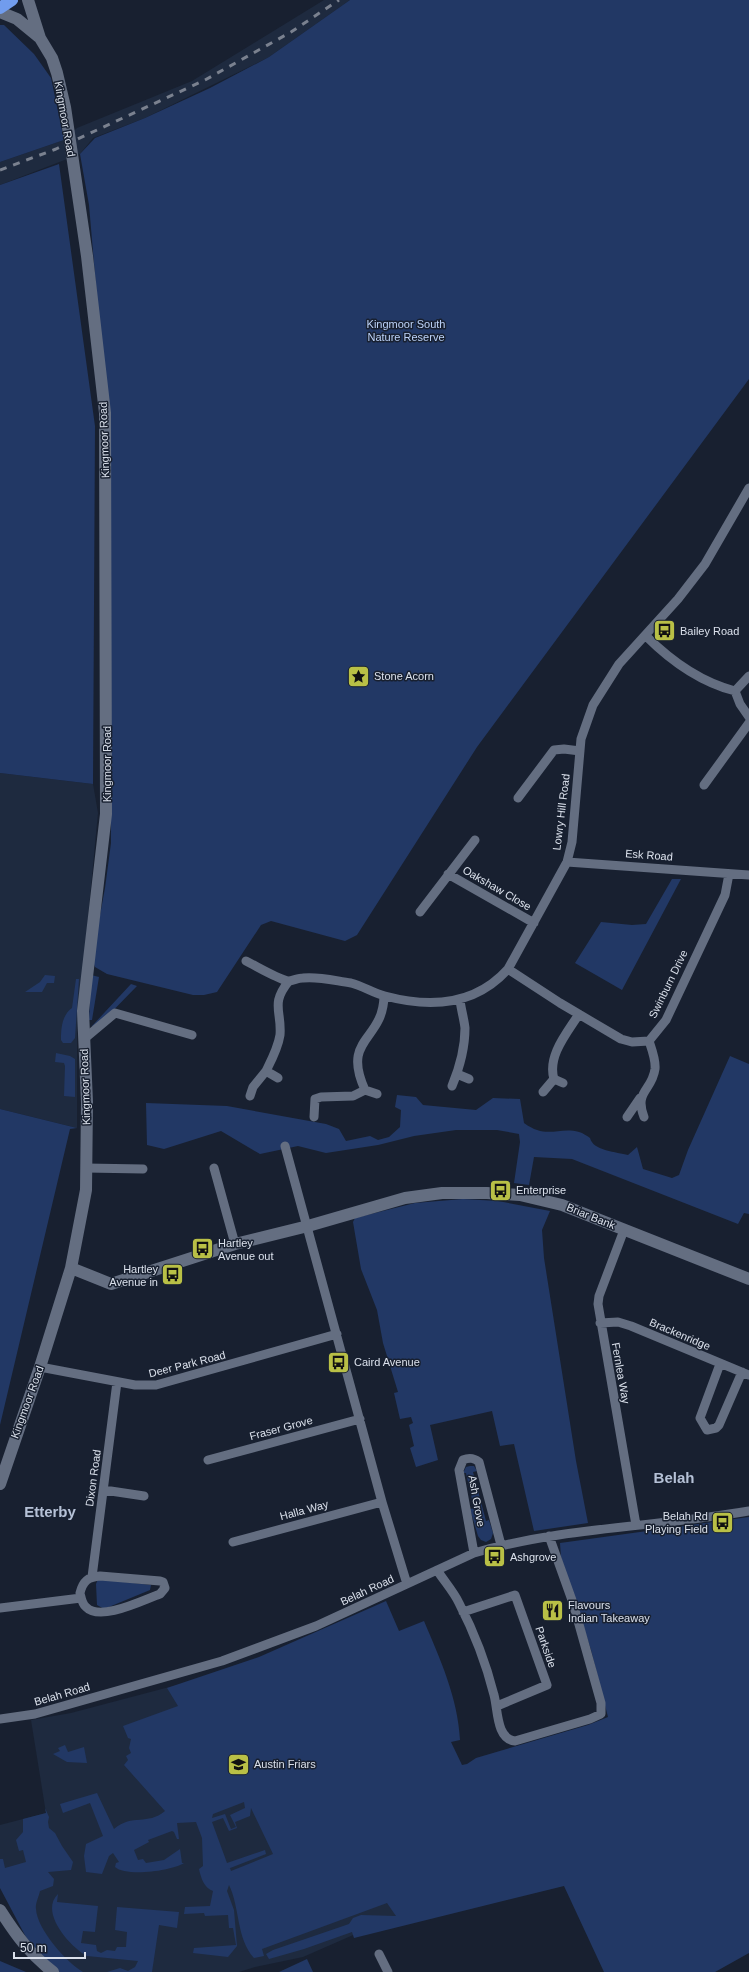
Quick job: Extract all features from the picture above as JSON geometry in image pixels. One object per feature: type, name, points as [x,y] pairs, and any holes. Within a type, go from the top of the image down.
[{"type":"highway","points":[[0,8],[12,0]]},
{"type":"street","name":"Kingmoor Road","points":[[0,1484],[71,1268],[86,1190],[87,1102],[83,1011],[86,973],[106,814],[105,413],[87,256],[65,107],[52,58],[40,38],[28,0]]},
{"type":"street","name":"Kingmoor Road","points":[[0,12],[17,19],[40,38]]},
{"type":"street","name":"Lowry Hill Road","points":[[289,981],[303,977],[335,981],[368,988],[384,996],[428,1003],[460,1000],[483,990],[502,976],[508,969],[567,862],[572,842],[581,739],[593,705],[619,664],[678,599],[704,564],[748,494]]},
{"type":"street","points":[[646,636],[678,664],[720,687],[735,691]]},
{"type":"street","points":[[735,691],[749,676]]},
{"type":"street","points":[[735,691],[740,704],[749,717]]},
{"type":"street","points":[[704,785],[749,723]]},
{"type":"street","points":[[518,798],[554,750],[564,748],[580,751]]},
{"type":"street","name":"Oakshaw Close","points":[[420,912],[475,840]]},
{"type":"street","name":"Esk Road","points":[[567,862],[749,875]]},
{"type":"street","name":"Oakshaw Close","points":[[448,874],[534,923]]},
{"type":"street","name":"Swinburn Drive","points":[[649,1041],[666,1020],[725,895],[729,874]]},
{"type":"street","points":[[246,962],[289,981],[281,991],[277,1011],[280,1033],[279,1042],[266,1071],[253,1087],[250,1096]]},
{"type":"street","points":[[508,969],[621,1039],[632,1042],[649,1041],[655,1070],[652,1079],[627,1117]]},
{"type":"street","points":[[365,1090],[358,1075],[357,1057],[362,1043],[377,1024],[382,1010],[384,996]]},
{"type":"street","points":[[452,1086],[457,1074],[465,1028],[460,1000]]},
{"type":"street","points":[[84,1039],[115,1014],[192,1035]]},
{"type":"street","points":[[554,1079],[552,1063],[579,1014]]},
{"type":"street","points":[[266,1071],[278,1078]]},
{"type":"street","points":[[457,1074],[469,1079]]},
{"type":"street","points":[[554,1079],[564,1083]]},
{"type":"street","points":[[543,1092],[554,1079]]},
{"type":"street","points":[[314,1117],[315,1099],[321,1096],[353,1096],[365,1090],[378,1094]]},
{"type":"street","points":[[640,1098],[644,1117]]},
{"type":"street","points":[[285,1146],[382,1502],[407,1584]]},
{"type":"street","points":[[86,1168],[143,1169]]},
{"type":"street","points":[[214,1168],[235,1244]]},
{"type":"street","name":"Briar Bank","points":[[71,1268],[111,1284],[235,1244],[308,1226],[405,1198],[442,1193],[487,1193],[520,1196],[562,1205],[589,1214],[624,1230],[749,1279]]},
{"type":"street","name":"Fernlea Way","points":[[624,1230],[598,1296],[600,1323],[636,1525]]},
{"type":"street","name":"Brackenridge","points":[[600,1323],[618,1322],[631,1326],[746,1374]]},
{"type":"street","name":"Deer Park Road","points":[[40,1366],[117,1382],[144,1386],[156,1385],[337,1334]]},
{"type":"street","points":[[720,1364],[700,1418],[707,1430],[716,1428],[719,1425],[746,1374]]},
{"type":"street","name":"Dixon Road","points":[[92,1577],[117,1382]]},
{"type":"street","name":"Fraser Grove","points":[[208,1460],[360,1419]]},
{"type":"street","name":"Ash Grove","points":[[474,1553],[459,1470],[463,1460],[467,1458],[472,1458],[479,1462],[501,1545]]},
{"type":"street","points":[[104,1490],[144,1496]]},
{"type":"street","name":"Halla Way","points":[[233,1542],[382,1502]]},
{"type":"street","name":"Belah Road","points":[[0,1719],[35,1714],[222,1661],[316,1626],[474,1553],[501,1545],[549,1536],[749,1511]]},
{"type":"street","points":[[437,1570],[459,1602],[482,1654],[497,1706],[502,1734],[507,1739],[515,1741],[590,1719],[601,1714],[601,1704],[573,1603],[549,1536]]},
{"type":"street","points":[[92,1577],[160,1581],[163,1582],[165,1588],[160,1594],[105,1613],[94,1612],[84,1606],[80,1592],[85,1580],[92,1577]]},
{"type":"street","name":"Parkside","points":[[463,1612],[515,1595],[547,1685],[497,1706]]},
{"type":"street","points":[[0,1608],[81,1598]]},
{"type":"street","points":[[0,1910],[18,1939],[53,1972]]},
{"type":"street","points":[[379,1954],[388,1972]]},
{"type":"shaded area","points":[[324,0],[350,0],[269,57],[145,118],[93,138],[80,154],[0,185],[0,162],[64,140],[77,128],[192,81]]},
{"type":"shaded area","points":[[0,773],[93,784],[98,813],[77,1033],[77,1128],[0,1109]]},
{"type":"shaded area","name":"Austin Friars","points":[[177,1685],[491,1882],[360,1932],[303,1957],[255,1967],[239,1972],[68,1972],[0,1888],[0,1825],[46,1813],[31,1720],[71,1713]]},
{"type":"green space","name":"Kingmoor South Nature Reserve","points":[[350,0],[749,0],[749,379],[477,747],[357,935],[345,941],[271,921],[261,925],[217,992],[204,995],[193,995],[107,974],[95,967],[92,959],[105,888],[111,843],[109,437],[89,205],[80,154],[95,138],[145,118],[210,88],[269,57]]},
{"type":"green space","points":[[0,25],[4,25],[34,54],[51,78],[64,140],[0,162]]},
{"type":"green space","points":[[59,164],[95,426],[93,784],[0,773],[0,185]]},
{"type":"green space","points":[[672,879],[681,879],[622,990],[575,963],[601,922],[632,925],[646,924]]},
{"type":"green space","points":[[45,975],[55,976],[54,983],[47,983],[42,992],[25,992],[40,982]]},
{"type":"green space","points":[[91,975],[99,977],[92,1020],[89,1020]]},
{"type":"green space","points":[[76,979],[79,979],[75,1038],[71,1043],[63,1043],[61,1040],[62,1026],[66,1014],[72,1008]]},
{"type":"green space","points":[[131,984],[137,986],[97,1027],[92,1026]]},
{"type":"green space","points":[[56,1053],[70,1056],[75,1059],[75,1097],[64,1096],[65,1066],[64,1063],[55,1062]]},
{"type":"green space","points":[[730,1056],[749,1064],[749,1214],[744,1213],[738,1224],[572,1159],[534,1157],[529,1185],[514,1183],[520,1142],[519,1134],[497,1130],[456,1130],[414,1136],[378,1145],[326,1153],[298,1146],[260,1154],[221,1131],[164,1149],[147,1145],[146,1103],[227,1106],[326,1124],[339,1129],[346,1141],[370,1136],[378,1140],[389,1137],[400,1127],[401,1110],[395,1107],[397,1095],[416,1097],[423,1105],[476,1110],[493,1098],[520,1099],[524,1123],[532,1128],[546,1132],[565,1130],[579,1132],[590,1138],[596,1146],[600,1148],[628,1155],[637,1147],[643,1169],[672,1178],[679,1175],[688,1150]]},
{"type":"green space","points":[[0,1109],[77,1128],[70,1129],[0,1425]]},
{"type":"green space","points":[[463,1199],[498,1201],[550,1211],[542,1230],[544,1258],[576,1461],[588,1523],[534,1531],[514,1444],[500,1446],[492,1411],[430,1425],[438,1460],[416,1467],[410,1448],[414,1446],[409,1425],[413,1423],[411,1417],[400,1419],[394,1393],[398,1392],[383,1343],[377,1310],[361,1269],[353,1222],[355,1218],[415,1203]]},
{"type":"green space","points":[[474,1466],[477,1471],[473,1472],[486,1521],[489,1520],[493,1533],[491,1539],[486,1542],[481,1540],[478,1536],[470,1509],[474,1508],[466,1473],[463,1473],[466,1467]]},
{"type":"green space","points":[[749,1517],[749,1953],[715,1972],[604,1972],[564,1886],[354,1938],[352,1932],[304,1949],[269,1959],[266,1954],[273,1950],[349,1924],[353,1918],[361,1915],[396,1916],[387,1903],[262,1949],[264,1956],[254,1958],[244,1941],[229,1885],[227,1891],[234,1910],[237,1946],[228,1957],[193,1953],[194,1948],[236,1945],[233,1928],[229,1928],[228,1915],[205,1916],[204,1913],[184,1914],[185,1907],[210,1906],[213,1891],[205,1885],[199,1869],[203,1866],[202,1838],[196,1822],[177,1823],[179,1839],[177,1839],[172,1831],[148,1840],[149,1842],[134,1850],[138,1860],[143,1859],[146,1863],[164,1860],[180,1849],[182,1863],[184,1863],[178,1866],[149,1872],[129,1872],[115,1867],[116,1863],[119,1862],[113,1853],[109,1856],[102,1874],[86,1872],[84,1856],[86,1844],[103,1836],[90,1803],[63,1813],[60,1804],[97,1793],[114,1829],[121,1824],[134,1820],[152,1818],[165,1811],[124,1765],[128,1760],[126,1756],[131,1753],[129,1748],[131,1739],[128,1738],[123,1726],[178,1706],[167,1688],[259,1657],[386,1601],[399,1631],[424,1621],[442,1664],[456,1709],[460,1740],[451,1742],[462,1765],[467,1764],[476,1758],[588,1725],[608,1717],[591,1650],[561,1557],[560,1543]],"holes":[[[244,1802],[245,1808],[230,1815],[236,1827],[231,1829],[225,1814],[212,1818],[213,1814]],[[251,1808],[273,1854],[231,1871],[230,1868],[266,1854],[265,1850],[227,1863],[212,1822],[223,1818],[229,1831],[237,1828],[235,1822],[250,1816]]]},
{"type":"green space","points":[[98,1579],[151,1585],[150,1590],[104,1609],[97,1605],[96,1584]]},
{"type":"green space","points":[[65,1745],[68,1752],[84,1747],[87,1763],[67,1762],[53,1754],[60,1751],[58,1748]]},
{"type":"green space","points":[[45,1808],[49,1817],[49,1828],[55,1833],[73,1862],[71,1870],[48,1872],[54,1879],[53,1886],[40,1891],[36,1907],[38,1917],[41,1926],[61,1953],[83,1972],[59,1972],[42,1961],[27,1939],[0,1888],[0,1859],[3,1859],[5,1868],[26,1862],[23,1850],[19,1851],[16,1840],[23,1832],[23,1819],[46,1813]]},
{"type":"green space","points":[[58,1894],[57,1902],[98,1906],[95,1932],[83,1931],[81,1943],[96,1945],[97,1951],[101,1953],[107,1950],[115,1951],[117,1947],[126,1947],[127,1932],[115,1930],[117,1907],[179,1912],[177,1928],[159,1925],[152,1972],[107,1972],[120,1968],[128,1971],[135,1967],[138,1961],[87,1956],[80,1951],[65,1937],[54,1919],[52,1910],[53,1901]]},
{"type":"green space","points":[[307,1959],[313,1972],[279,1972]]},
{"type":"green space","points":[[0,1961],[26,1972],[0,1972]]},
{"type":"railway","points":[[0,170],[56,149],[205,80],[291,32],[339,0]]},
{"type":"place","name":"Bailey Road","points":[[664,631]]},
{"type":"place","name":"Stone Acorn","points":[[358,676]]},
{"type":"place","name":"Enterprise","points":[[501,1190]]},
{"type":"place","name":"Hartley Avenue out","points":[[203,1249]]},
{"type":"place","name":"Hartley Avenue in","points":[[173,1275]]},
{"type":"place","name":"Caird Avenue","points":[[338,1362]]},
{"type":"place","name":"Belah Rd Playing Field","points":[[723,1522]]},
{"type":"place","name":"Ashgrove","points":[[494,1557]]},
{"type":"place","name":"Flavours Indian Takeaway","points":[[553,1611]]},
{"type":"place","name":"Austin Friars","points":[[239,1764]]},
{"type":"district","name":"Belah","points":[[674,1477]]},
{"type":"district","name":"Etterby","points":[[50,1511]]}]
